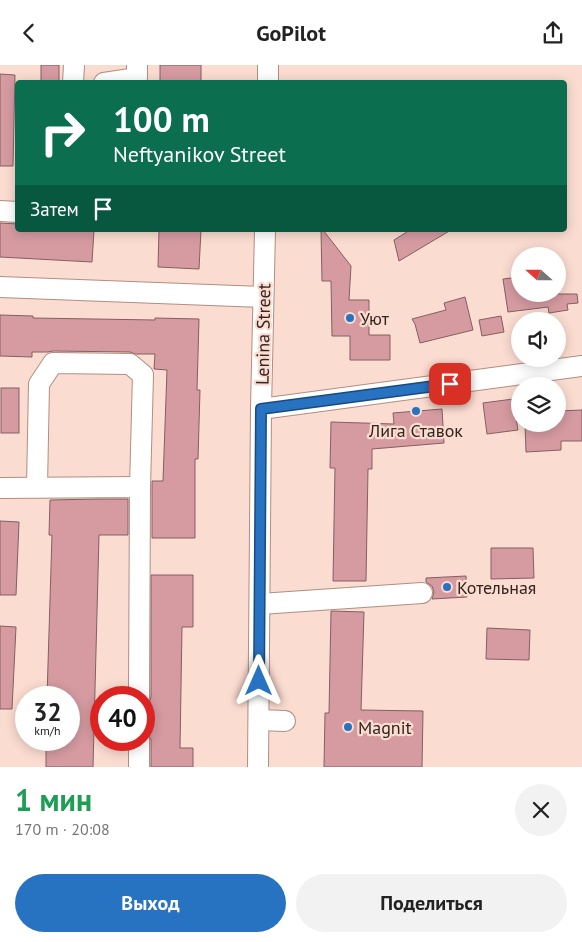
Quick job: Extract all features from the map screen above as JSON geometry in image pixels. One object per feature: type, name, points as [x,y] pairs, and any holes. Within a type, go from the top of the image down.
[{"type":"street","points":[[73,80],[74,65]]},
{"type":"street","points":[[124,80],[137,78],[137,65]]},
{"type":"street","points":[[268,65],[268,80]]},
{"type":"street","points":[[0,211],[15,212]]},
{"type":"street","name":"Lenina Street","points":[[258,767],[261,409],[265,232]]},
{"type":"street","points":[[0,287],[263,297]]},
{"type":"street","points":[[37,487],[40,384],[53,363],[130,364],[143,375],[140,487],[139,686]]},
{"type":"street","points":[[261,409],[582,366]]},
{"type":"street","points":[[0,488],[140,487]]},
{"type":"street","points":[[260,604],[422,593]]},
{"type":"street","points":[[259,720],[285,721]]},
{"type":"street","points":[[139,751],[139,767]]},
{"type":"building","points":[[41,65],[59,65],[59,80],[41,80]]},
{"type":"building","points":[[160,65],[201,65],[201,80],[160,80]]},
{"type":"building","points":[[0,74],[15,75],[13,166],[0,166]]},
{"type":"building","points":[[0,223],[15,224],[15,232],[94,232],[92,262],[0,257]]},
{"type":"building","points":[[159,232],[201,232],[199,269],[158,267]]},
{"type":"building","points":[[321,232],[325,232],[351,266],[349,300],[369,300],[369,335],[390,335],[390,360],[350,360],[350,336],[332,336],[331,281],[322,281]]},
{"type":"building","points":[[407,232],[448,232],[399,261],[394,240]]},
{"type":"building","points":[[511,278],[511,303],[566,303],[566,294],[577,294],[578,303],[567,304],[568,310],[555,312],[549,312],[548,307],[508,312],[503,279]]},
{"type":"building","points":[[465,297],[473,330],[420,343],[412,319],[446,310],[444,303]]},
{"type":"building","points":[[0,315],[33,316],[33,318],[199,319],[197,390],[200,390],[198,459],[195,459],[195,538],[152,538],[152,481],[163,481],[167,370],[154,369],[155,354],[53,351],[32,352],[32,357],[0,356]]},
{"type":"building","points":[[501,316],[504,332],[482,336],[479,320]]},
{"type":"building","points":[[1,388],[19,388],[19,433],[1,433]]},
{"type":"building","points":[[511,399],[511,431],[487,434],[483,403]]},
{"type":"building","points":[[442,409],[444,443],[372,449],[372,469],[368,469],[366,581],[333,581],[335,468],[330,468],[331,422],[394,424],[393,413]]},
{"type":"building","points":[[582,410],[582,441],[561,441],[561,450],[526,452],[525,432],[566,432],[566,411]]},
{"type":"building","points":[[128,499],[128,535],[99,535],[95,686],[90,686],[90,751],[93,751],[93,767],[46,767],[46,751],[80,751],[80,686],[47,686],[52,535],[49,535],[50,500]]},
{"type":"building","points":[[0,521],[19,522],[16,595],[0,595]]},
{"type":"building","points":[[491,548],[533,548],[534,578],[491,579]]},
{"type":"building","points":[[151,575],[193,575],[193,627],[182,627],[180,748],[193,748],[193,767],[151,767],[151,751],[155,751],[155,686],[151,686]]},
{"type":"building","name":"Котельная","points":[[466,576],[467,597],[432,599],[434,592],[432,586],[426,582],[426,578]]},
{"type":"building","points":[[331,611],[364,612],[361,710],[423,711],[422,767],[324,767],[325,713],[329,713]]},
{"type":"building","points":[[0,626],[16,627],[12,709],[0,709]]},
{"type":"building","points":[[487,628],[530,630],[529,660],[486,659]]},
{"type":"place","name":"Уют","points":[[350,318]]},
{"type":"place","name":"Лига Ставок","points":[[416,411]]},
{"type":"place","name":"Котельная","points":[[447,587]]},
{"type":"place","name":"Magnit","points":[[348,727]]},
{"type":"route","points":[[259,681],[261,409],[450,384]]}]
